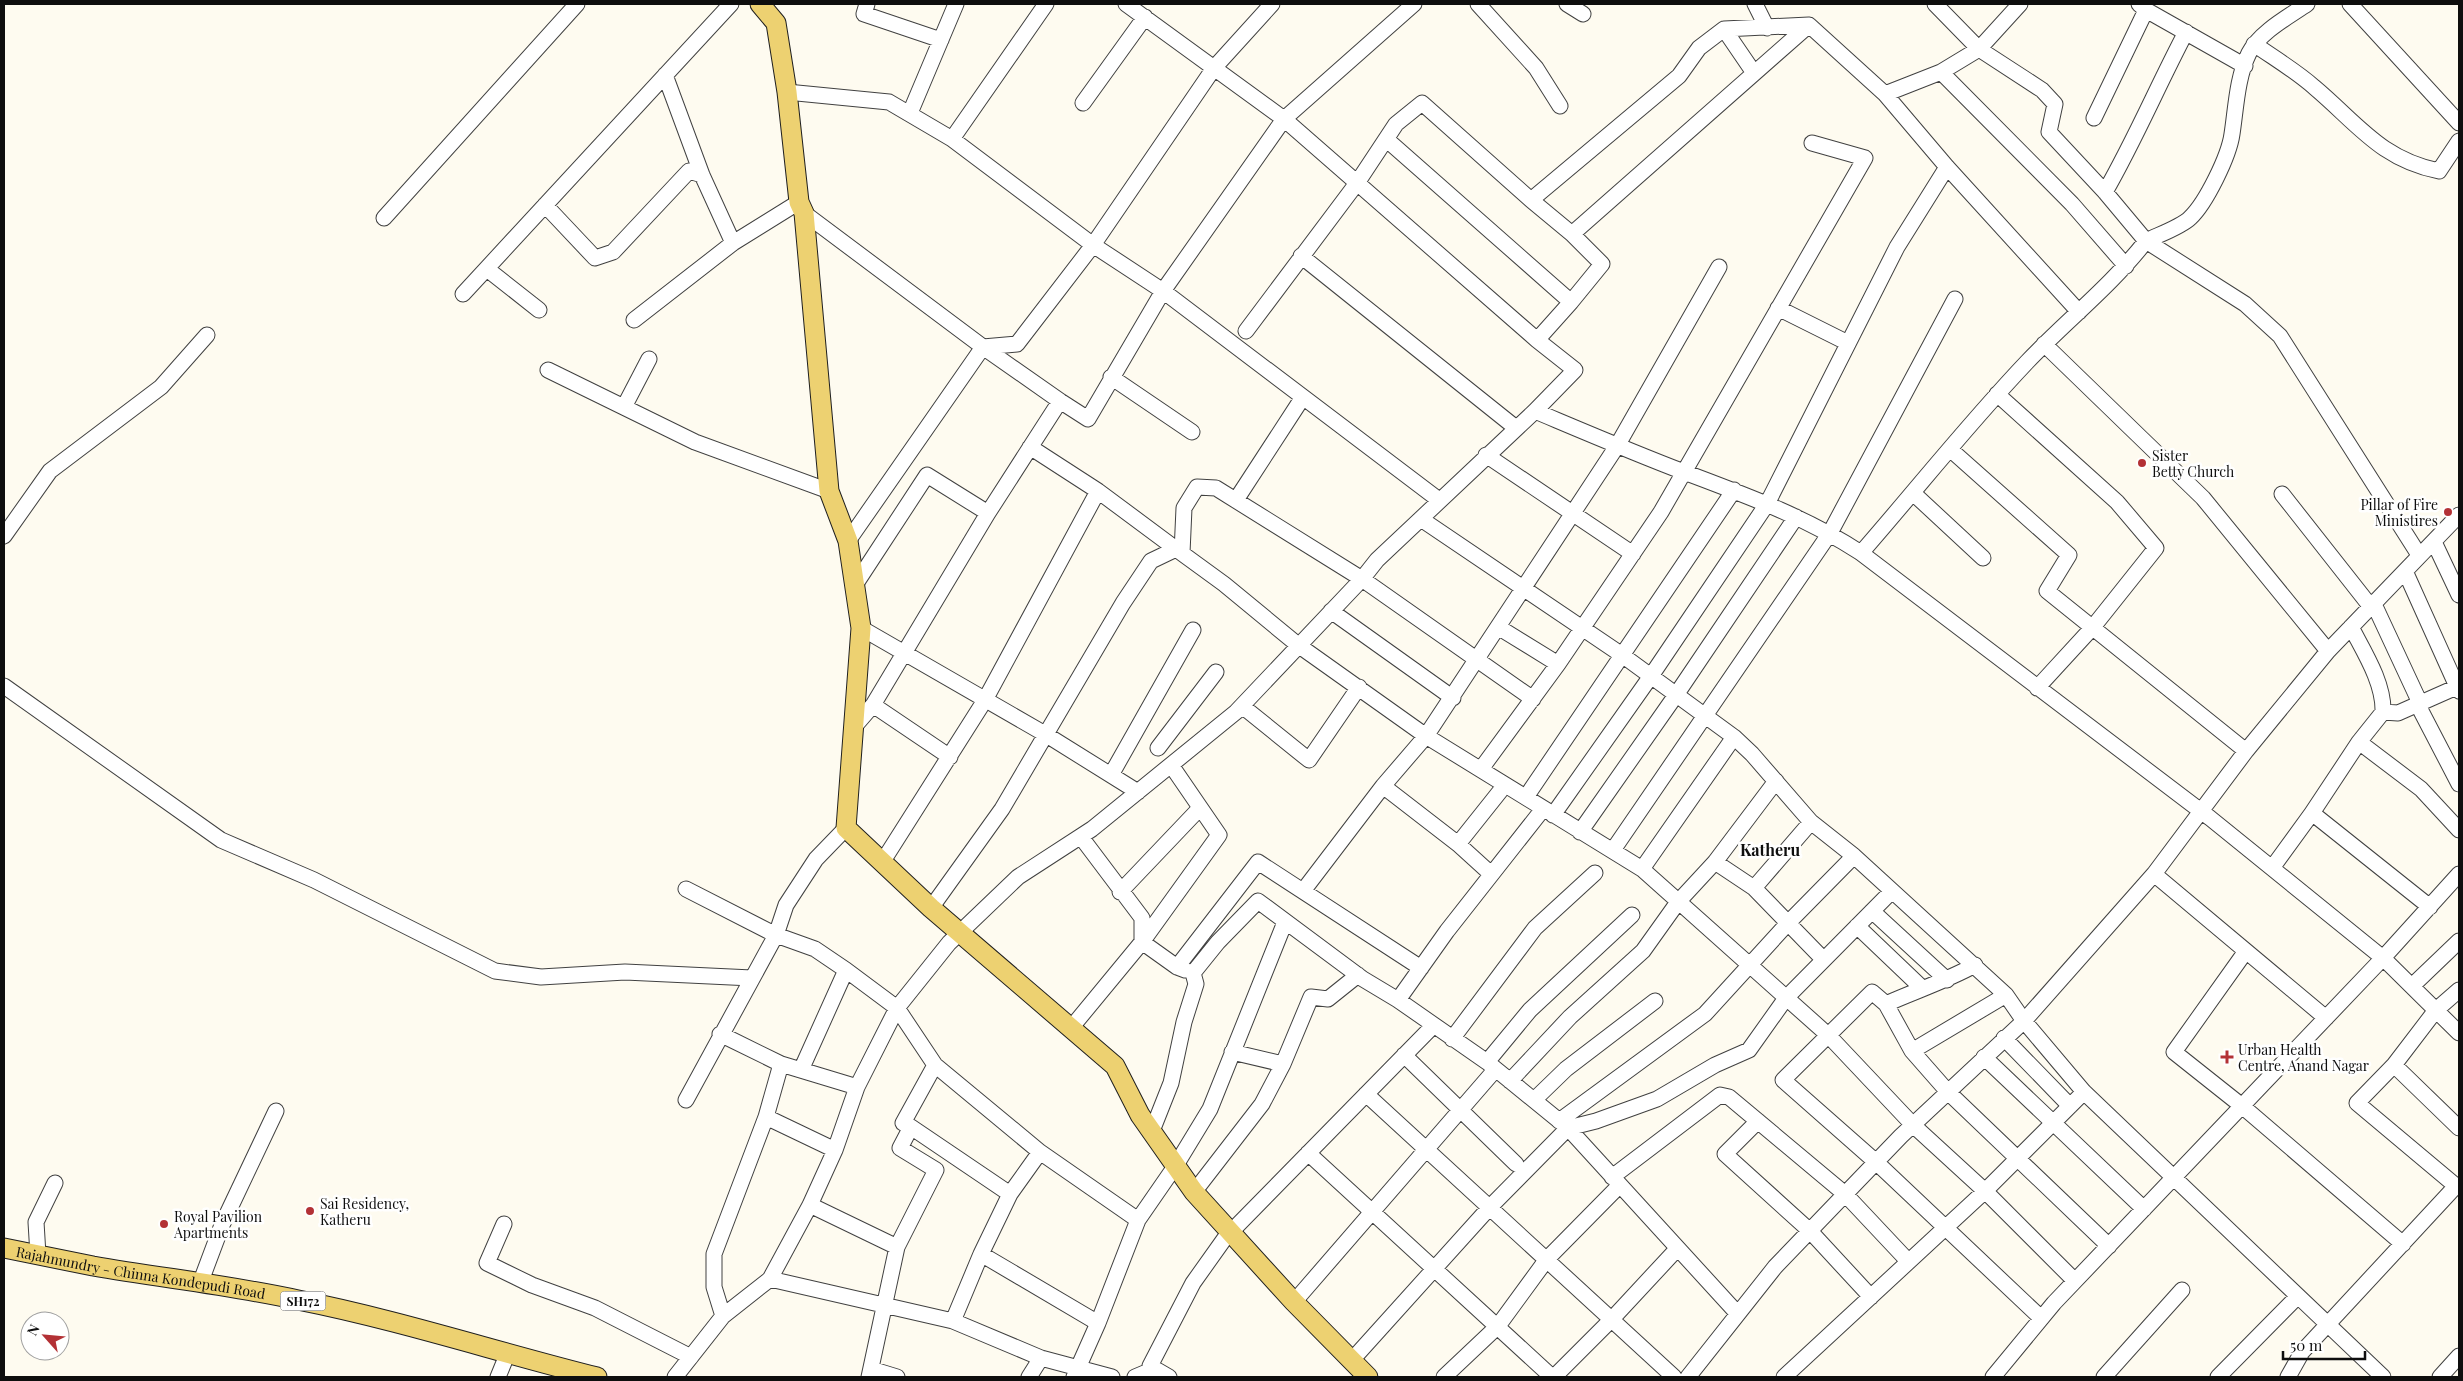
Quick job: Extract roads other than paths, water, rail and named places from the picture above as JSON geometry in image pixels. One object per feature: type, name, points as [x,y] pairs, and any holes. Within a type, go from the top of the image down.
[{"type":"main road","points":[[760,4],[776,23],[788,92],[828,491],[848,541],[861,628],[846,828],[931,908],[1115,1066],[1140,1115],[1194,1192],[1294,1302],[1368,1377]]},
{"type":"main road","name":"Rajahmundry - Chinna Kondepudi Road","points":[[4,1248],[94,1266],[201,1281],[300,1300],[435,1333],[507,1355],[598,1377]]},
{"type":"street","points":[[384,218],[577,4]]},
{"type":"street","points":[[463,294],[731,4]]},
{"type":"street","points":[[867,4],[864,14],[941,40]]},
{"type":"street","points":[[910,113],[956,4]]},
{"type":"street","points":[[952,138],[1046,4]]},
{"type":"street","points":[[676,1377],[723,1316],[770,1279],[810,1205],[834,1150],[857,1087],[897,1008],[960,933],[1018,877],[1081,837],[1242,706],[1362,579],[1377,560],[1486,455],[1535,411],[1575,370],[1536,340],[1284,119],[1126,4]]},
{"type":"street","points":[[983,347],[1017,344],[1093,245],[1214,68],[1272,4]]},
{"type":"street","points":[[634,320],[733,243],[801,207],[983,347],[1088,419],[1163,291],[1284,119],[1414,4]]},
{"type":"street","points":[[1478,4],[1536,68],[1560,106]]},
{"type":"street","points":[[1567,4],[1583,14]]},
{"type":"street","points":[[1755,4],[1767,28]]},
{"type":"street","points":[[1935,4],[1979,48],[2042,90],[2055,104],[2049,132],[2105,192],[2146,241],[2244,304],[2280,336],[2419,555]]},
{"type":"street","points":[[1886,94],[1941,72],[1979,48],[2018,4]]},
{"type":"street","points":[[2350,4],[2459,123]]},
{"type":"street","points":[[1861,554],[1997,394],[2044,344],[2126,266],[2146,241],[2190,219],[2220,172],[2232,137],[2236,98],[2248,53],[2254,44],[2302,5]]},
{"type":"street","points":[[2094,118],[2143,7],[2245,66]]},
{"type":"street","points":[[1083,103],[1145,16]]},
{"type":"street","points":[[1572,234],[1809,25]]},
{"type":"street","points":[[1531,200],[1679,76],[1698,48],[1724,29],[1809,25],[1886,94],[1947,167],[2078,312]]},
{"type":"street","points":[[1724,29],[1754,74]]},
{"type":"street","points":[[2105,192],[2127,154],[2157,86],[2186,32]]},
{"type":"street","points":[[2254,44],[2313,86],[2385,151],[2416,167],[2438,171],[2459,141]]},
{"type":"street","points":[[1941,72],[2072,204],[2126,266]]},
{"type":"street","points":[[665,75],[702,175],[733,243]]},
{"type":"street","points":[[788,92],[890,102],[952,138],[1093,245],[1163,291],[1439,500]]},
{"type":"street","points":[[1246,331],[1357,183],[1396,124],[1422,103],[1572,234],[1602,264],[1571,302],[1536,340]]},
{"type":"street","points":[[1386,139],[1571,302]]},
{"type":"street","points":[[1481,769],[1558,664],[1633,554],[1685,472],[1865,158],[1812,143]]},
{"type":"street","points":[[1398,1000],[1491,874],[1548,812],[1650,676],[1767,504],[1897,247],[1947,167]]},
{"type":"street","points":[[545,205],[595,258],[613,252],[689,171],[702,175]]},
{"type":"street","points":[[1301,256],[1516,428]]},
{"type":"street","points":[[1304,891],[1383,786],[1426,736],[1453,698],[1616,446],[1719,267]]},
{"type":"street","points":[[487,268],[539,310]]},
{"type":"street","points":[[1613,850],[1830,533],[1955,298]]},
{"type":"street","points":[[1778,308],[1848,344]]},
{"type":"street","points":[[4,536],[50,471],[161,387],[207,335]]},
{"type":"street","points":[[2044,344],[2203,498],[2328,651]]},
{"type":"street","points":[[848,541],[983,347]]},
{"type":"street","points":[[624,407],[649,359]]},
{"type":"street","points":[[548,370],[696,442],[828,491]]},
{"type":"street","points":[[1111,377],[1192,432]]},
{"type":"street","points":[[1997,394],[2117,502],[2156,548],[2093,627],[2037,688]]},
{"type":"street","points":[[1236,500],[1303,396]]},
{"type":"street","points":[[854,727],[873,706],[988,513],[1060,401]]},
{"type":"street","points":[[1535,411],[1616,446],[1734,490],[1796,516],[1830,533],[1861,554],[2200,810],[2383,958],[2459,1033]]},
{"type":"street","points":[[1030,447],[1098,491],[1224,584],[1298,646],[1359,687],[1426,736],[1642,869],[1828,1036],[1913,1125],[1985,1191],[2075,1281]]},
{"type":"street","points":[[1951,450],[2069,555],[2047,591],[2246,751]]},
{"type":"street","points":[[1486,455],[1633,554]]},
{"type":"street","points":[[856,585],[927,475],[988,513]]},
{"type":"street","points":[[1179,551],[1184,508],[1198,487],[1216,488],[1362,579],[1476,661],[1533,699]]},
{"type":"street","points":[[1526,797],[1734,490]]},
{"type":"street","points":[[883,861],[985,700],[1098,491]]},
{"type":"street","points":[[1913,493],[1983,558]]},
{"type":"street","points":[[2282,494],[2372,604],[2420,703],[2421,711],[2459,784]]},
{"type":"street","points":[[1688,1377],[1776,1267],[1845,1194],[1913,1125],[2004,1038],[2024,1022],[2154,874],[2246,751],[2328,651],[2459,514]]},
{"type":"street","points":[[1580,832],[1676,695],[1796,516]]},
{"type":"street","points":[[1421,519],[1582,628],[1734,738],[1776,781],[1811,822],[1854,856],[2006,995],[2024,1022],[2084,1092],[2149,1153],[2173,1179],[2383,1377]]},
{"type":"street","points":[[2434,542],[2459,595]]},
{"type":"street","points":[[931,908],[1002,810],[1122,603],[1151,561],[1179,551]]},
{"type":"street","points":[[2383,712],[2398,713],[2459,688],[2405,571]]},
{"type":"street","points":[[1331,611],[1453,698]]},
{"type":"street","points":[[1498,627],[1558,664]]},
{"type":"street","points":[[2272,868],[2312,813],[2359,742],[2383,712],[2383,700],[2370,664],[2351,627]]},
{"type":"street","points":[[861,628],[903,654],[1045,734],[1138,792]]},
{"type":"street","points":[[1111,775],[1193,630]]},
{"type":"street","points":[[1158,748],[1216,672]]},
{"type":"street","points":[[4,686],[221,840],[314,880],[494,972],[541,977],[625,972],[752,978]]},
{"type":"street","points":[[1242,706],[1309,760],[1359,687]]},
{"type":"street","points":[[873,706],[950,756]]},
{"type":"street","points":[[1071,1028],[1142,942],[1219,834],[1200,808],[1174,763],[1158,748],[1135,733]]},
{"type":"street","points":[[1642,869],[1734,738]]},
{"type":"street","points":[[2359,742],[2421,789],[2459,830]]},
{"type":"street","points":[[1510,1081],[1570,1017],[1643,951],[1678,902],[1714,862],[1776,781]]},
{"type":"street","points":[[1458,844],[1506,785]]},
{"type":"street","points":[[1383,786],[1458,844],[1491,874]]},
{"type":"street","points":[[1120,892],[1200,808]]},
{"type":"street","points":[[2312,813],[2430,907]]},
{"type":"street","points":[[1754,888],[1811,822]]},
{"type":"street","points":[[686,1100],[720,1034],[776,935],[786,904],[816,860],[846,828]]},
{"type":"street","points":[[1081,837],[1120,892],[1142,918],[1142,942]]},
{"type":"street","points":[[1352,1360],[1563,1124],[1705,1014],[1788,923],[1854,856]]},
{"type":"street","points":[[1177,967],[1258,862],[1421,968]]},
{"type":"street","points":[[1714,862],[1754,888],[1823,959]]},
{"type":"street","points":[[1452,1039],[1535,928],[1595,872]]},
{"type":"street","points":[[2154,874],[2326,1018]]},
{"type":"street","points":[[1993,1377],[2041,1318],[2075,1281],[2383,958],[2459,874]]},
{"type":"street","points":[[686,889],[776,935],[815,949],[846,970],[897,1008],[934,1065],[1040,1152],[1138,1220]]},
{"type":"street","points":[[1563,1124],[1596,1121],[1657,1099],[1715,1065],[1749,1050],[1786,998],[1892,892]]},
{"type":"street","points":[[1193,973],[1218,942],[1258,901],[1358,975],[1398,1000],[1491,1066],[1563,1124],[1738,1313]]},
{"type":"street","points":[[1872,911],[1946,980]]},
{"type":"street","points":[[1294,1302],[1461,1110],[1530,1010],[1632,915]]},
{"type":"street","points":[[1076,1372],[1098,1323],[1138,1220],[1176,1165],[1210,1109],[1285,922]]},
{"type":"street","points":[[1857,926],[1922,988]]},
{"type":"street","points":[[2412,986],[2459,941]]},
{"type":"street","points":[[1142,942],[1177,967],[1193,973]]},
{"type":"street","points":[[2246,951],[2174,1052],[2242,1106],[2403,1244]]},
{"type":"street","points":[[1886,1004],[1946,980],[1975,965]]},
{"type":"street","points":[[801,1070],[846,970]]},
{"type":"street","points":[[1152,1131],[1172,1083],[1184,1022],[1196,984],[1193,973]]},
{"type":"street","points":[[1194,1192],[1262,1104],[1283,1064],[1311,997],[1328,999],[1358,975]]},
{"type":"street","points":[[2288,1377],[2302,1352],[2458,1188],[2356,1103],[2394,1065],[2436,1010],[2459,990]]},
{"type":"street","points":[[2041,1318],[1876,1162],[1783,1080],[1872,992],[1886,1004],[1912,1051],[1948,1092],[2019,1157],[2108,1246]]},
{"type":"street","points":[[1912,1051],[2006,995]]},
{"type":"street","points":[[1534,1100],[1566,1069],[1655,1001]]},
{"type":"street","points":[[1169,1377],[1150,1366],[1188,1292],[1230,1233],[1433,1026]]},
{"type":"street","points":[[720,1034],[782,1064],[857,1087]]},
{"type":"street","points":[[2004,1038],[2070,1106]]},
{"type":"street","points":[[1232,1052],[1283,1064]]},
{"type":"street","points":[[1404,1055],[1516,1164]]},
{"type":"street","points":[[1984,1057],[2144,1209]]},
{"type":"street","points":[[723,1316],[714,1287],[714,1254],[766,1117],[782,1064]]},
{"type":"street","points":[[934,1065],[903,1123],[1010,1194]]},
{"type":"street","points":[[2394,1065],[2459,1128]]},
{"type":"street","points":[[1788,1376],[1908,1261],[1985,1191],[2084,1092]]},
{"type":"street","points":[[1366,1094],[1547,1258],[1674,1377]]},
{"type":"street","points":[[1444,1377],[1498,1326],[1547,1258],[1616,1182],[1720,1095],[1729,1097],[1845,1194],[1908,1261]]},
{"type":"street","points":[[201,1281],[222,1224],[276,1111]]},
{"type":"street","points":[[766,1117],[834,1150]]},
{"type":"street","points":[[1758,1121],[1725,1154],[1810,1231],[1871,1297]]},
{"type":"street","points":[[897,1377],[870,1373],[886,1307],[897,1247],[936,1170],[900,1148],[910,1128]]},
{"type":"street","points":[[953,1321],[981,1254],[1010,1194],[1040,1152]]},
{"type":"street","points":[[1308,1153],[1553,1377],[1612,1320],[1677,1249]]},
{"type":"street","points":[[38,1255],[36,1222],[56,1183]]},
{"type":"street","points":[[810,1205],[897,1247]]},
{"type":"street","points":[[504,1224],[487,1263],[532,1285],[595,1308],[691,1357]]},
{"type":"street","points":[[981,1254],[1098,1323]]},
{"type":"street","points":[[770,1279],[953,1321],[1076,1372],[1112,1377]]},
{"type":"street","points":[[2104,1377],[2182,1290]]},
{"type":"street","points":[[2218,1377],[2298,1296]]},
{"type":"street","points":[[498,1377],[507,1355]]},
{"type":"street","points":[[2440,1377],[2459,1356]]},
{"type":"street","points":[[1029,1377],[1041,1358]]},
{"type":"street","points":[[1135,1377],[1154,1369]]},
{"type":"place","name":"Sister Betty Church","points":[[2142,463]]},
{"type":"place","name":"Pillar of Fire Ministires","points":[[2448,512]]},
{"type":"place","name":"Urban Health Centre, Anand Nagar","points":[[2227,1057]]},
{"type":"place","name":"Sai Residency, Katheru","points":[[310,1211]]},
{"type":"place","name":"Royal Pavilion Apartments","points":[[164,1224]]},
{"type":"district","name":"Katheru","points":[[1770,849]]}]
